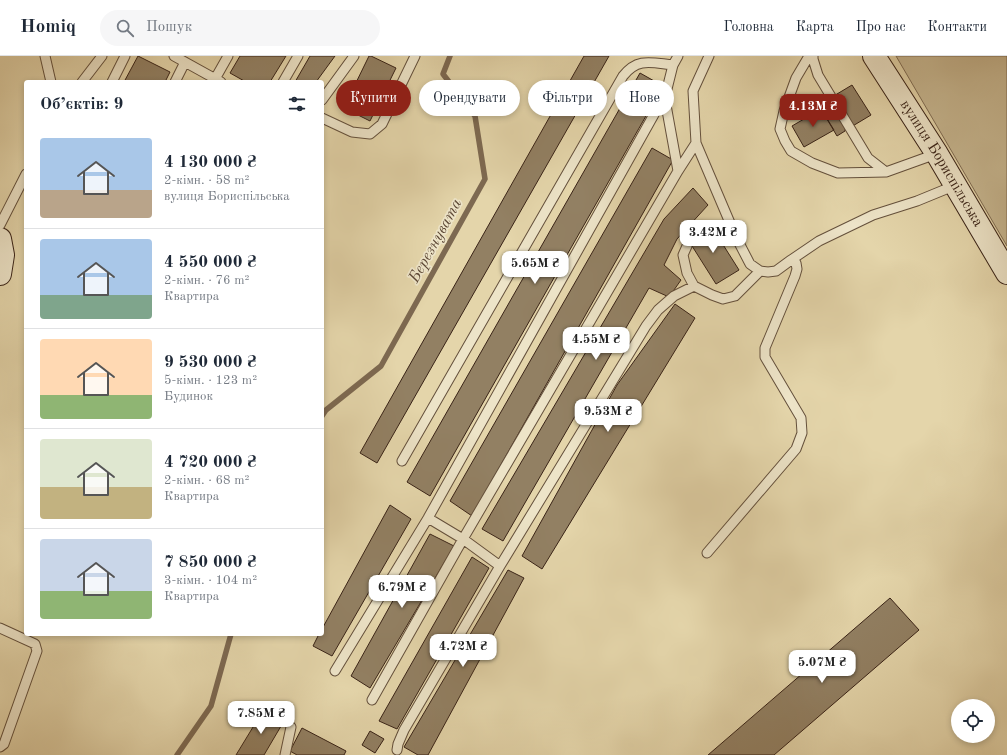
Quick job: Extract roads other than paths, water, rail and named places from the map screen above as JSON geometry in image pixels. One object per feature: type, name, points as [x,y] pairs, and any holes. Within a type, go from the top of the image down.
[{"type":"main road","name":"вулиця Бориспільська","points":[[874,56],[937,154],[1007,273]]},
{"type":"main road","points":[[0,238],[3,255],[0,274]]},
{"type":"lane","points":[[45,56],[51,80]]},
{"type":"lane","points":[[84,80],[102,56]]},
{"type":"lane","points":[[113,80],[125,56]]},
{"type":"lane","points":[[174,56],[216,80]]},
{"type":"lane","points":[[218,80],[228,56]]},
{"type":"lane","points":[[284,80],[298,56]]},
{"type":"lane","points":[[324,97],[354,56]]},
{"type":"lane","points":[[324,119],[352,132],[370,134],[382,124],[415,56]]},
{"type":"lane","points":[[669,80],[673,65],[678,56]]},
{"type":"lane","points":[[709,56],[693,91],[696,143],[736,237],[750,264],[760,271],[776,271],[819,241],[873,215],[956,185]]},
{"type":"lane","points":[[809,56],[796,78],[784,111],[780,130],[791,150],[812,163],[838,173],[886,172],[937,154]]},
{"type":"lane","points":[[813,56],[818,75],[868,158],[886,172]]},
{"type":"lane","points":[[176,80],[185,62]]},
{"type":"lane","points":[[402,461],[622,76],[628,70],[640,63],[648,62],[673,65]]},
{"type":"lane","points":[[335,671],[428,518],[653,116]]},
{"type":"lane","points":[[668,116],[678,171]]},
{"type":"lane","points":[[372,700],[463,539],[678,171],[696,143]]},
{"type":"lane","points":[[0,225],[24,178]]},
{"type":"lane","points":[[687,246],[683,255],[687,273],[694,286],[723,299],[735,296],[760,271]]},
{"type":"lane","points":[[708,553],[796,449],[802,433],[801,418],[765,357],[765,348],[797,269],[796,264],[791,260]]},
{"type":"lane","points":[[397,750],[404,730],[500,566],[646,326],[658,310],[674,296],[694,286]]},
{"type":"lane","points":[[428,518],[463,539],[500,566]]},
{"type":"lane","points":[[0,628],[34,644],[38,651],[4,744],[0,747]]},
{"type":"lane","points":[[285,755],[291,727]]},
{"type":"waterway","name":"Березнувата","points":[[324,413],[381,366],[485,179],[475,116],[443,74],[450,56]]},
{"type":"waterway","name":"Березнувата","points":[[177,755],[211,706],[230,636]]}]
